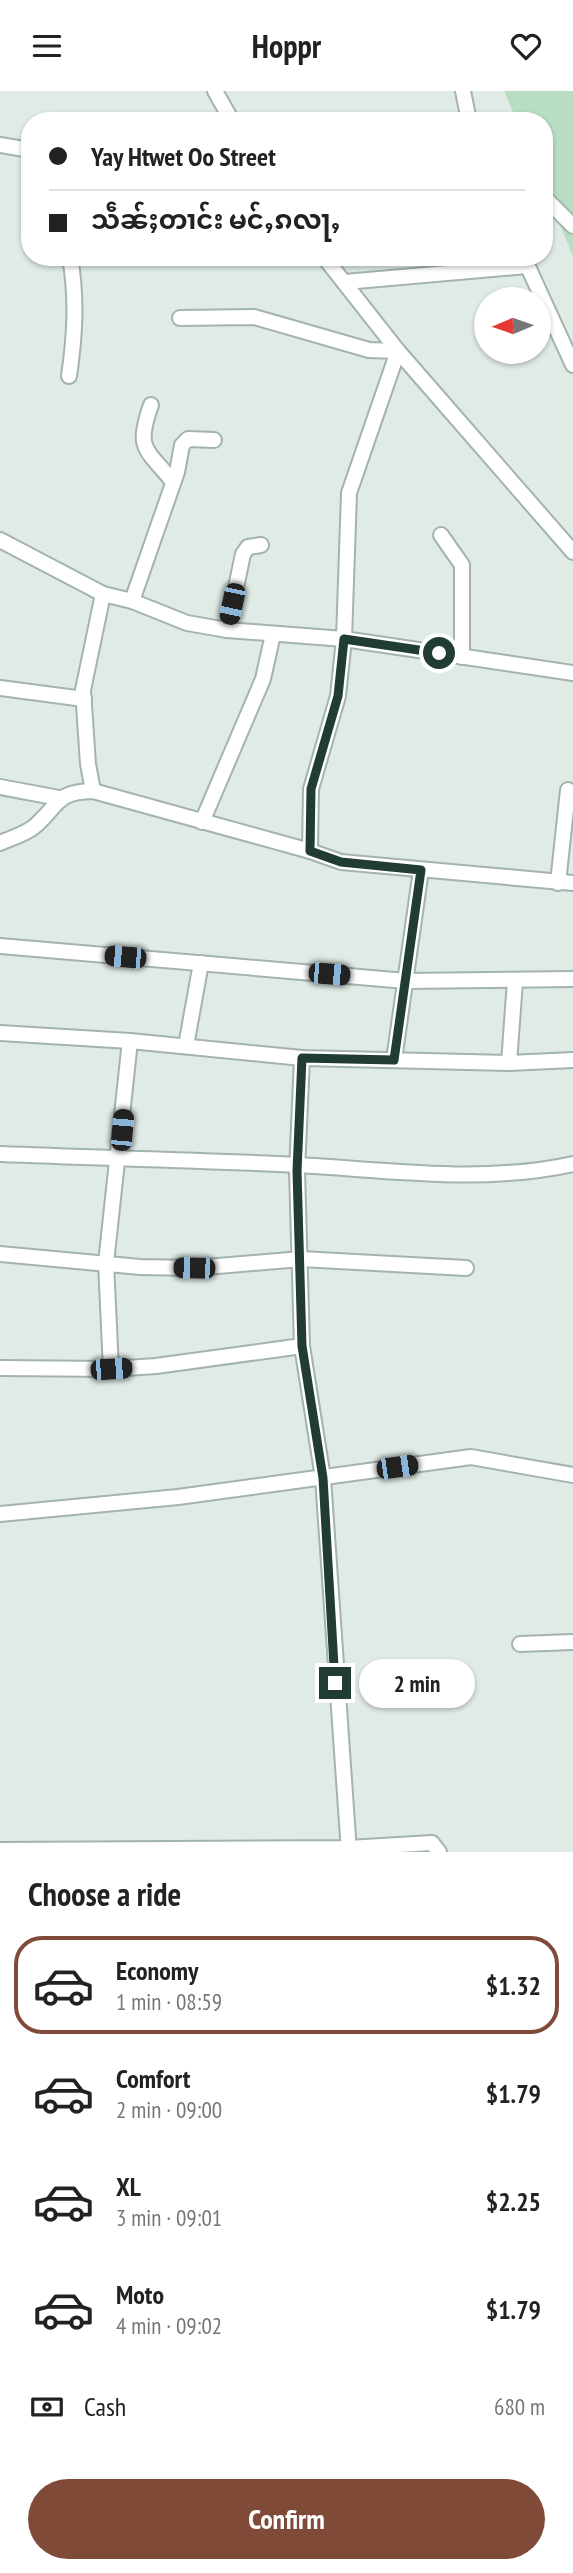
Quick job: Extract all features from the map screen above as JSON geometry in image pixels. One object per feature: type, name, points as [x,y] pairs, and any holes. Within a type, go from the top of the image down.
[{"type":"street","points":[[215,91],[227,112]]},
{"type":"street","points":[[463,91],[466,112]]},
{"type":"street","points":[[0,145],[21,148]]},
{"type":"street","points":[[553,206],[573,226]]},
{"type":"street","points":[[69,376],[75,332],[75,295],[70,266]]},
{"type":"street","points":[[332,266],[398,351],[573,552]]},
{"type":"street","points":[[345,282],[490,266]]},
{"type":"street","points":[[528,266],[573,365]]},
{"type":"street","points":[[180,318],[254,317],[369,350],[398,351]]},
{"type":"street","points":[[310,851],[311,789],[338,696],[344,639],[349,493],[398,351]]},
{"type":"street","points":[[151,405],[144,426],[143,444],[173,482]]},
{"type":"street","points":[[132,601],[173,482],[181,445],[188,439],[214,440]]},
{"type":"street","points":[[441,535],[462,565],[462,657]]},
{"type":"street","points":[[0,540],[103,594],[132,601],[187,623],[227,630],[344,639],[573,673]]},
{"type":"street","points":[[227,630],[243,554],[248,547],[261,545]]},
{"type":"street","points":[[93,791],[88,764],[83,690],[103,594]]},
{"type":"street","points":[[202,822],[263,679],[273,634]]},
{"type":"street","points":[[0,688],[84,699]]},
{"type":"street","points":[[0,787],[59,798]]},
{"type":"street","points":[[0,843],[32,828],[59,798],[74,792],[93,791],[341,862],[566,883],[568,790]]},
{"type":"street","points":[[394,1060],[421,870]]},
{"type":"street","points":[[0,946],[406,981],[573,978]]},
{"type":"street","points":[[186,1046],[201,963]]},
{"type":"street","points":[[509,1063],[515,981]]},
{"type":"street","points":[[0,1033],[130,1041],[302,1058],[509,1063],[573,1060]]},
{"type":"street","points":[[111,1369],[106,1263],[130,1041]]},
{"type":"street","points":[[302,1058],[297,1165],[302,1346],[323,1478],[349,1850]]},
{"type":"street","points":[[0,1154],[297,1165],[449,1175],[496,1175],[573,1164]]},
{"type":"street","points":[[0,1254],[140,1267],[194,1268],[301,1259],[466,1268]]},
{"type":"street","points":[[0,1368],[111,1369],[156,1366],[302,1346]]},
{"type":"street","points":[[0,1514],[178,1497],[471,1457],[573,1475]]},
{"type":"street","points":[[520,1644],[573,1642]]},
{"type":"street","points":[[0,1850],[349,1850],[432,1843],[439,1852]]},
{"type":"green space","points":[[504,91],[573,91],[573,256],[553,208],[553,112],[513,112]]},
{"type":"route","points":[[335,1683],[323,1478],[302,1346],[297,1171],[302,1058],[394,1060],[421,870],[341,862],[310,851],[311,789],[338,696],[344,639],[439,653]]}]
